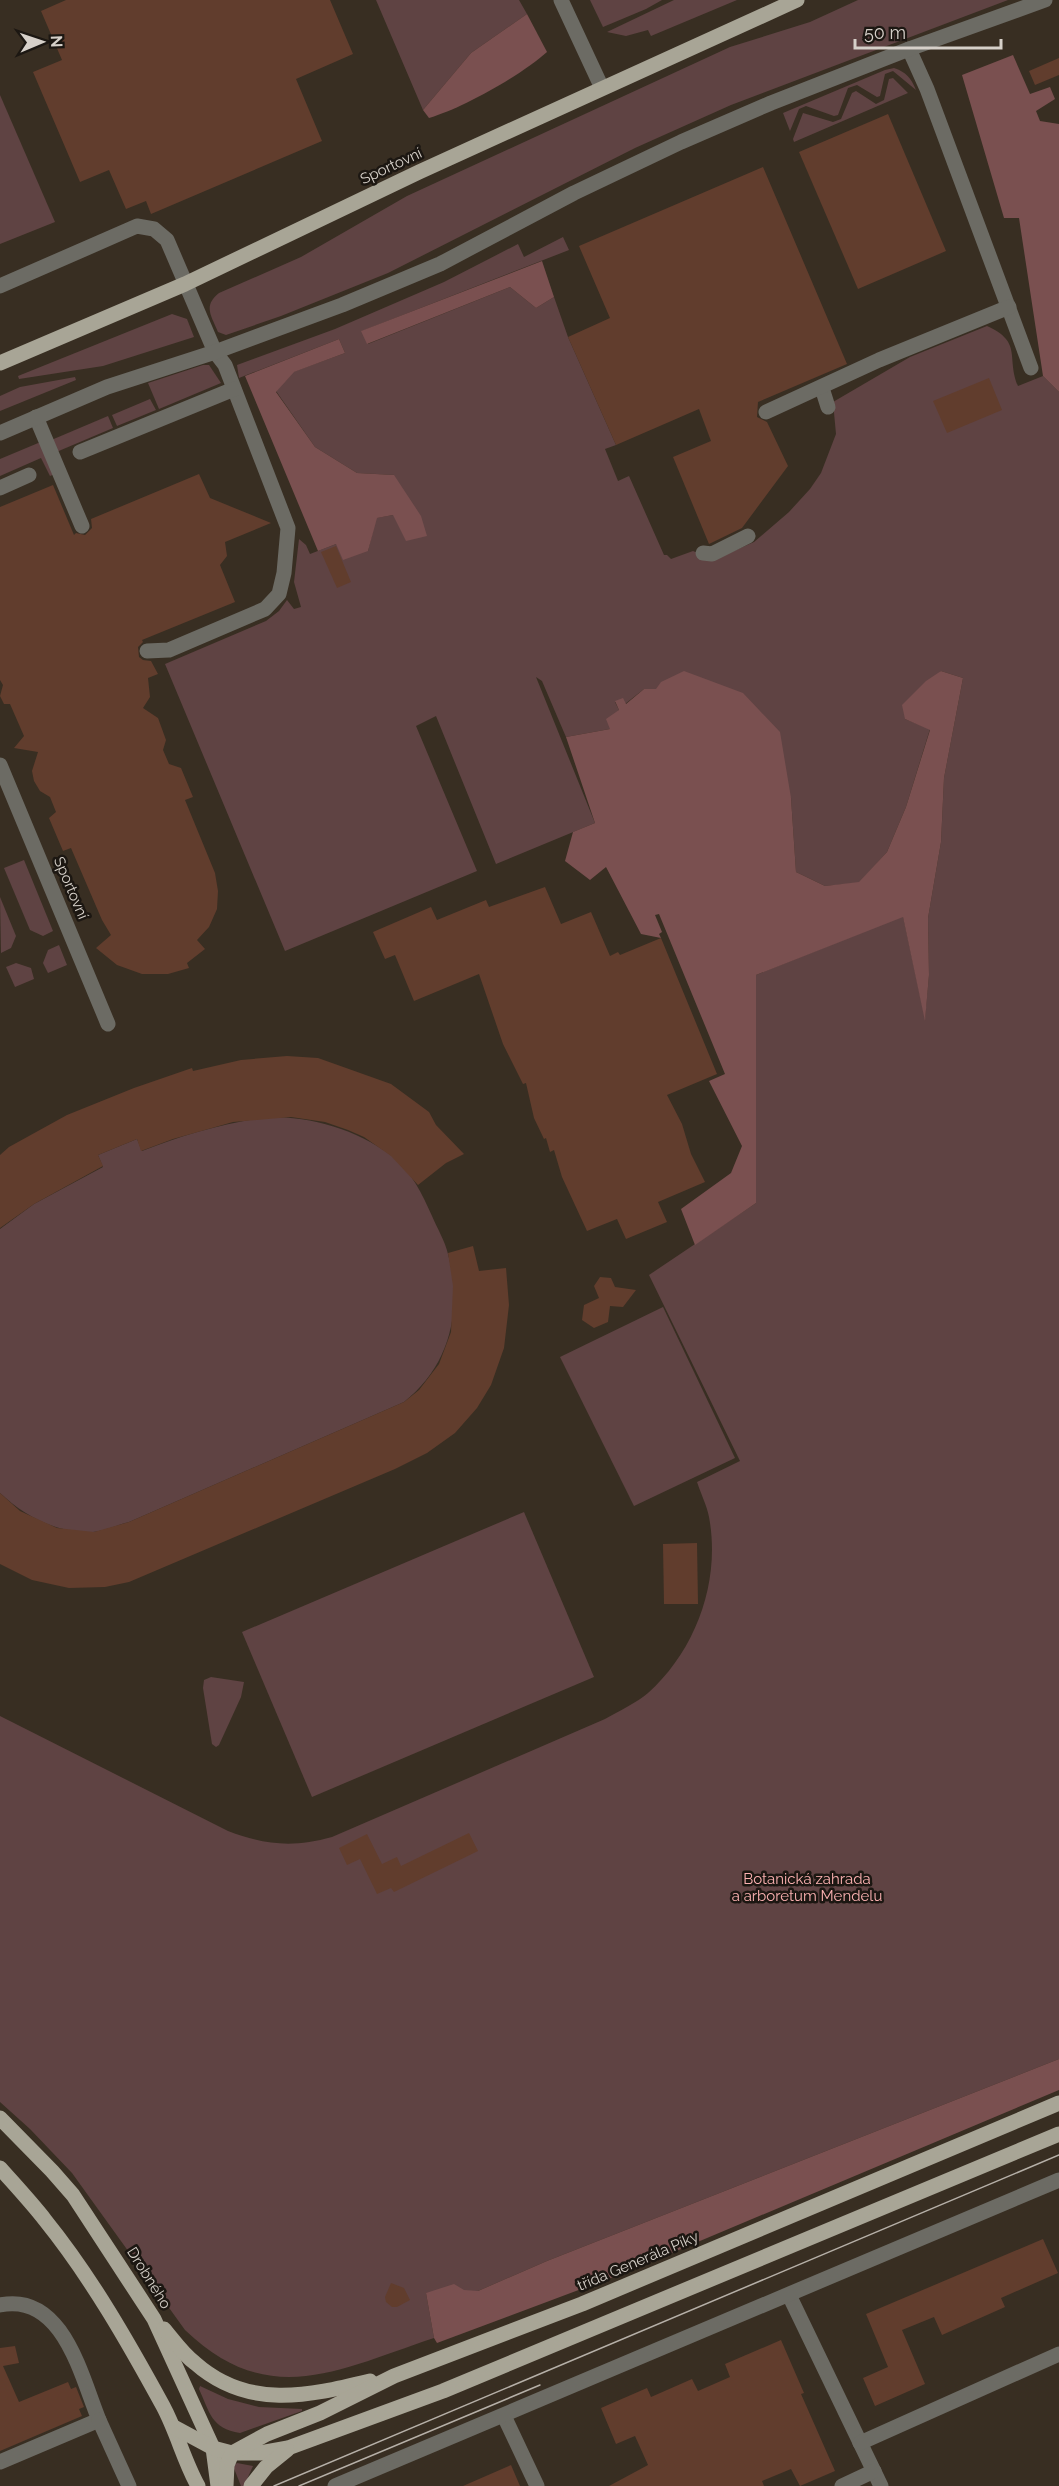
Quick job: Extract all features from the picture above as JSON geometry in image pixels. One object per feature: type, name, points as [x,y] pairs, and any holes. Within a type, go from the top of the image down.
[{"type":"main road","name":"Sportovní","points":[[0,363],[185,284],[419,172],[797,0]]},
{"type":"main road","name":"třída Generála Píky","points":[[232,2452],[267,2434],[320,2413],[394,2376],[582,2304],[1059,2103]]},
{"type":"main road","name":"Drobného","points":[[0,2118],[73,2195],[154,2319],[213,2448],[218,2486]]},
{"type":"main road","points":[[174,2427],[213,2448],[232,2452],[260,2453],[288,2448],[443,2391],[1059,2134]]},
{"type":"main road","points":[[0,2168],[46,2220],[90,2283],[134,2353],[174,2427],[198,2486]]},
{"type":"main road","points":[[154,2319],[194,2363],[214,2377],[249,2391],[269,2396],[317,2394],[394,2376]]},
{"type":"main road","points":[[251,2486],[266,2467],[288,2448]]},
{"type":"main road","points":[[226,2486],[227,2465],[232,2452]]},
{"type":"street","points":[[561,0],[602,88]]},
{"type":"street","points":[[0,433],[107,387],[215,352],[342,305],[440,264],[574,193],[671,146],[771,103],[909,49],[1046,0]]},
{"type":"street","points":[[909,49],[927,89],[1031,368]]},
{"type":"street","points":[[0,286],[137,226],[154,229],[167,240],[215,352],[225,365],[288,528],[284,573],[279,594],[265,609],[169,650],[147,651]]},
{"type":"street","points":[[766,412],[879,360],[1009,307]]},
{"type":"street","points":[[822,387],[828,408]]},
{"type":"street","points":[[80,452],[234,389]]},
{"type":"street","points":[[36,417],[82,526]]},
{"type":"street","points":[[0,488],[29,475]]},
{"type":"street","points":[[703,553],[712,554],[748,536]]},
{"type":"street","name":"Sportovní","points":[[0,765],[108,1024]]},
{"type":"street","points":[[335,2486],[1059,2180]]},
{"type":"street","points":[[789,2295],[881,2486]]},
{"type":"street","points":[[0,2305],[11,2303],[29,2306],[50,2318],[66,2339],[129,2486]]},
{"type":"street","points":[[860,2443],[1059,2354]]},
{"type":"street","points":[[504,2416],[537,2486]]},
{"type":"street","points":[[0,2462],[99,2420]]},
{"type":"street","points":[[842,2486],[874,2471]]},
{"type":"green space","points":[[376,0],[519,0],[527,14],[471,53],[423,110]]},
{"type":"green space","points":[[590,0],[662,0],[603,27]]},
{"type":"green space","points":[[674,0],[737,0],[651,36],[648,30],[626,36],[607,32]]},
{"type":"green space","points":[[858,0],[1008,0],[731,105],[635,148],[388,273],[281,316],[226,335],[218,332],[210,307],[211,302],[219,293],[301,257],[407,196],[730,47],[810,22]]},
{"type":"green space","points":[[894,68],[908,76],[916,90],[893,71],[885,74],[880,96],[877,97],[857,85],[848,88],[838,115],[834,116],[806,106],[799,109],[790,131],[783,113]]},
{"type":"green space","points":[[893,78],[908,93],[794,142],[793,139],[803,113],[833,122],[841,119],[852,93],[856,91],[876,104],[884,100],[889,79]]},
{"type":"green space","points":[[0,95],[55,222],[0,244]]},
{"type":"green space","name":"Botanická zahrada a arboretum Mendelu","points":[[563,237],[569,250],[362,331],[368,344],[510,287],[536,308],[554,297],[568,337],[616,445],[605,449],[618,481],[629,476],[664,555],[671,559],[693,551],[705,556],[729,553],[754,542],[789,512],[821,473],[836,434],[833,402],[910,357],[987,326],[1005,338],[1009,345],[1018,386],[1043,376],[1059,392],[1059,2059],[547,2261],[478,2291],[426,2293],[434,2338],[336,2370],[306,2376],[276,2376],[246,2370],[216,2355],[185,2330],[72,2173],[30,2129],[0,2102],[0,1716],[228,1831],[267,1842],[292,1844],[332,1837],[605,1719],[643,1697],[665,1676],[692,1635],[708,1589],[712,1541],[708,1513],[697,1482],[740,1461],[649,1275],[756,1203],[756,975],[903,916],[925,1018],[929,975],[928,918],[941,842],[944,778],[963,678],[941,671],[905,719],[930,729],[906,807],[887,852],[859,883],[825,886],[796,872],[791,798],[656,689],[644,689],[625,704],[615,702],[619,710],[610,729],[566,737],[542,681],[536,677],[595,823],[496,864],[436,716],[416,726],[477,871],[285,951],[165,664],[266,621],[279,611],[287,600],[294,609],[301,607],[294,582],[299,539],[306,545],[310,554],[336,544],[368,551],[376,518],[393,515],[394,475],[357,473],[315,447],[276,391],[293,372],[345,353],[339,339],[239,378],[237,365],[335,329],[444,282],[518,244],[524,257]]},
{"type":"green space","points":[[172,314],[187,319],[194,337],[103,366],[19,379],[18,376]]},
{"type":"green space","points":[[209,365],[221,383],[159,409],[148,383]]},
{"type":"green space","points":[[75,377],[76,380],[0,411],[0,396],[20,387]]},
{"type":"green space","points":[[150,399],[156,410],[117,426],[112,415]]},
{"type":"green space","points":[[108,416],[113,428],[54,453],[49,441]]},
{"type":"green space","points":[[43,441],[57,473],[50,476],[41,458],[0,476],[0,459]]},
{"type":"green space","points":[[24,860],[53,931],[43,936],[30,930],[4,868]]},
{"type":"green space","points":[[0,897],[16,936],[11,948],[1,953]]},
{"type":"green space","points":[[59,945],[67,965],[48,973],[43,963],[48,950]]},
{"type":"green space","points":[[16,963],[31,968],[34,979],[15,987],[6,967]]},
{"type":"green space","points":[[268,1117],[302,1119],[349,1132],[392,1156],[416,1184],[445,1244],[454,1296],[449,1336],[432,1372],[420,1388],[404,1402],[129,1522],[93,1532],[79,1532],[42,1522],[31,1516],[0,1493],[0,1229],[34,1204],[103,1167],[98,1155],[137,1139],[142,1151],[204,1130]]},
{"type":"green space","points":[[663,1307],[735,1458],[634,1506],[560,1357]]},
{"type":"green space","points":[[524,1512],[594,1677],[312,1797],[242,1632]]},
{"type":"green space","points":[[211,1677],[244,1682],[241,1697],[216,1747],[212,1744],[203,1688],[204,1680]]},
{"type":"green space","points":[[200,2386],[228,2399],[259,2407],[302,2409],[302,2411],[240,2433],[230,2431],[217,2423],[209,2412],[199,2389]]},
{"type":"green space","points":[[237,2463],[253,2466],[244,2486],[241,2486],[233,2466]]},
{"type":"shaded area","points":[[527,14],[547,52],[491,90],[458,107],[429,118],[423,110],[471,53]]},
{"type":"shaded area","points":[[1013,55],[1030,94],[1050,87],[1055,99],[1036,111],[1040,121],[1059,124],[1059,392],[1043,376],[1019,218],[1004,218],[962,75]]},
{"type":"shaded area","points":[[542,261],[554,297],[536,308],[510,287],[367,344],[361,331]]},
{"type":"shaded area","points":[[339,339],[345,353],[294,372],[276,392],[315,447],[357,473],[394,475],[421,516],[427,536],[406,541],[393,515],[377,518],[368,551],[343,560],[336,544],[318,551],[245,376]]},
{"type":"shaded area","points":[[684,671],[743,693],[780,732],[791,798],[796,872],[825,886],[859,882],[887,852],[906,807],[930,730],[905,719],[902,705],[926,681],[941,671],[963,678],[944,778],[941,842],[928,918],[929,975],[925,1021],[903,917],[756,975],[756,1203],[695,1245],[681,1209],[731,1173],[742,1146],[709,1081],[725,1074],[659,914],[655,915],[662,932],[659,934],[661,938],[641,934],[606,867],[590,880],[565,861],[573,832],[595,823],[566,737],[610,729],[606,719],[619,710],[615,701],[623,698],[626,704],[644,689],[656,689],[661,682]]},
{"type":"shaded area","points":[[1059,2059],[1059,2090],[624,2273],[437,2343],[434,2338],[426,2293],[454,2284],[464,2290],[478,2291],[547,2261]]},
{"type":"building","points":[[66,0],[330,0],[353,54],[296,79],[322,141],[151,214],[146,201],[126,209],[109,170],[80,182],[33,72],[62,60],[41,11]]},
{"type":"building","points":[[1059,58],[1059,75],[1035,85],[1029,71]]},
{"type":"building","points":[[888,114],[946,251],[858,289],[799,152]]},
{"type":"building","points":[[763,167],[847,364],[758,402],[757,417],[767,422],[788,466],[742,528],[709,544],[673,457],[711,441],[699,409],[616,445],[568,337],[610,318],[579,246]]},
{"type":"building","points":[[989,378],[1002,410],[947,433],[933,401]]},
{"type":"building","points":[[199,474],[210,498],[271,523],[225,542],[227,556],[220,565],[235,602],[142,640],[143,642],[138,647],[139,657],[151,661],[158,674],[148,678],[150,697],[143,708],[158,718],[166,740],[163,750],[169,764],[181,768],[193,797],[185,800],[215,873],[218,891],[217,909],[209,927],[197,940],[205,949],[187,963],[189,968],[168,974],[142,974],[117,965],[96,948],[111,935],[102,920],[71,848],[63,851],[49,818],[56,812],[50,797],[40,791],[34,781],[32,771],[38,752],[14,748],[24,736],[10,704],[4,704],[0,696],[3,685],[0,680],[0,507],[53,485],[74,535],[76,533],[85,535],[92,528],[91,519]]},
{"type":"building","points":[[336,546],[351,582],[337,588],[321,552]]},
{"type":"building","points":[[545,887],[561,924],[591,912],[610,956],[618,952],[620,955],[661,938],[717,1074],[667,1095],[682,1124],[691,1154],[705,1182],[658,1202],[667,1222],[626,1239],[617,1219],[587,1231],[562,1177],[554,1150],[550,1152],[546,1138],[544,1139],[534,1118],[526,1083],[523,1084],[503,1044],[479,974],[414,1001],[395,955],[385,959],[373,932],[431,907],[437,920],[486,900],[489,907]]},
{"type":"building","points":[[287,1056],[318,1058],[391,1084],[429,1112],[436,1125],[464,1154],[446,1163],[418,1185],[391,1156],[364,1137],[325,1122],[291,1117],[233,1122],[173,1139],[141,1151],[137,1139],[98,1155],[103,1166],[34,1204],[0,1228],[0,1155],[9,1147],[67,1115],[192,1068],[193,1071],[241,1060]]},
{"type":"building","points":[[473,1246],[479,1271],[506,1268],[509,1305],[504,1348],[491,1385],[477,1408],[455,1433],[427,1453],[395,1469],[129,1582],[105,1587],[69,1588],[32,1580],[0,1564],[0,1493],[20,1511],[57,1528],[94,1532],[129,1522],[404,1402],[419,1390],[439,1364],[451,1332],[453,1286],[448,1253]]},
{"type":"building","points":[[600,1277],[611,1278],[615,1287],[636,1290],[623,1307],[610,1306],[608,1322],[594,1328],[582,1320],[584,1305],[599,1298],[594,1286]]},
{"type":"building","points":[[697,1543],[698,1604],[664,1604],[663,1544]]},
{"type":"building","points":[[469,1833],[478,1851],[394,1892],[391,1888],[377,1894],[360,1859],[347,1865],[339,1848],[367,1834],[382,1864],[397,1857],[401,1866]]},
{"type":"building","points":[[1043,2239],[1058,2273],[1001,2298],[1005,2307],[942,2335],[934,2317],[902,2330],[925,2384],[875,2406],[863,2378],[888,2367],[866,2314]]},
{"type":"building","points":[[391,2283],[404,2288],[410,2300],[397,2307],[392,2307],[386,2302],[385,2297]]},
{"type":"building","points":[[781,2340],[804,2393],[801,2394],[835,2471],[800,2486],[791,2469],[762,2481],[764,2486],[609,2486],[648,2465],[635,2436],[616,2444],[601,2408],[647,2388],[651,2397],[692,2379],[698,2391],[730,2377],[725,2364]]},
{"type":"building","points":[[15,2346],[19,2363],[3,2366],[19,2402],[68,2382],[71,2389],[76,2387],[84,2407],[79,2409],[82,2416],[0,2451],[0,2348]]},
{"type":"building","points":[[511,2465],[520,2486],[463,2486]]},
{"type":"tram line","points":[[274,2486],[1059,2155]]},
{"type":"tram line","points":[[299,2486],[540,2385]]}]
